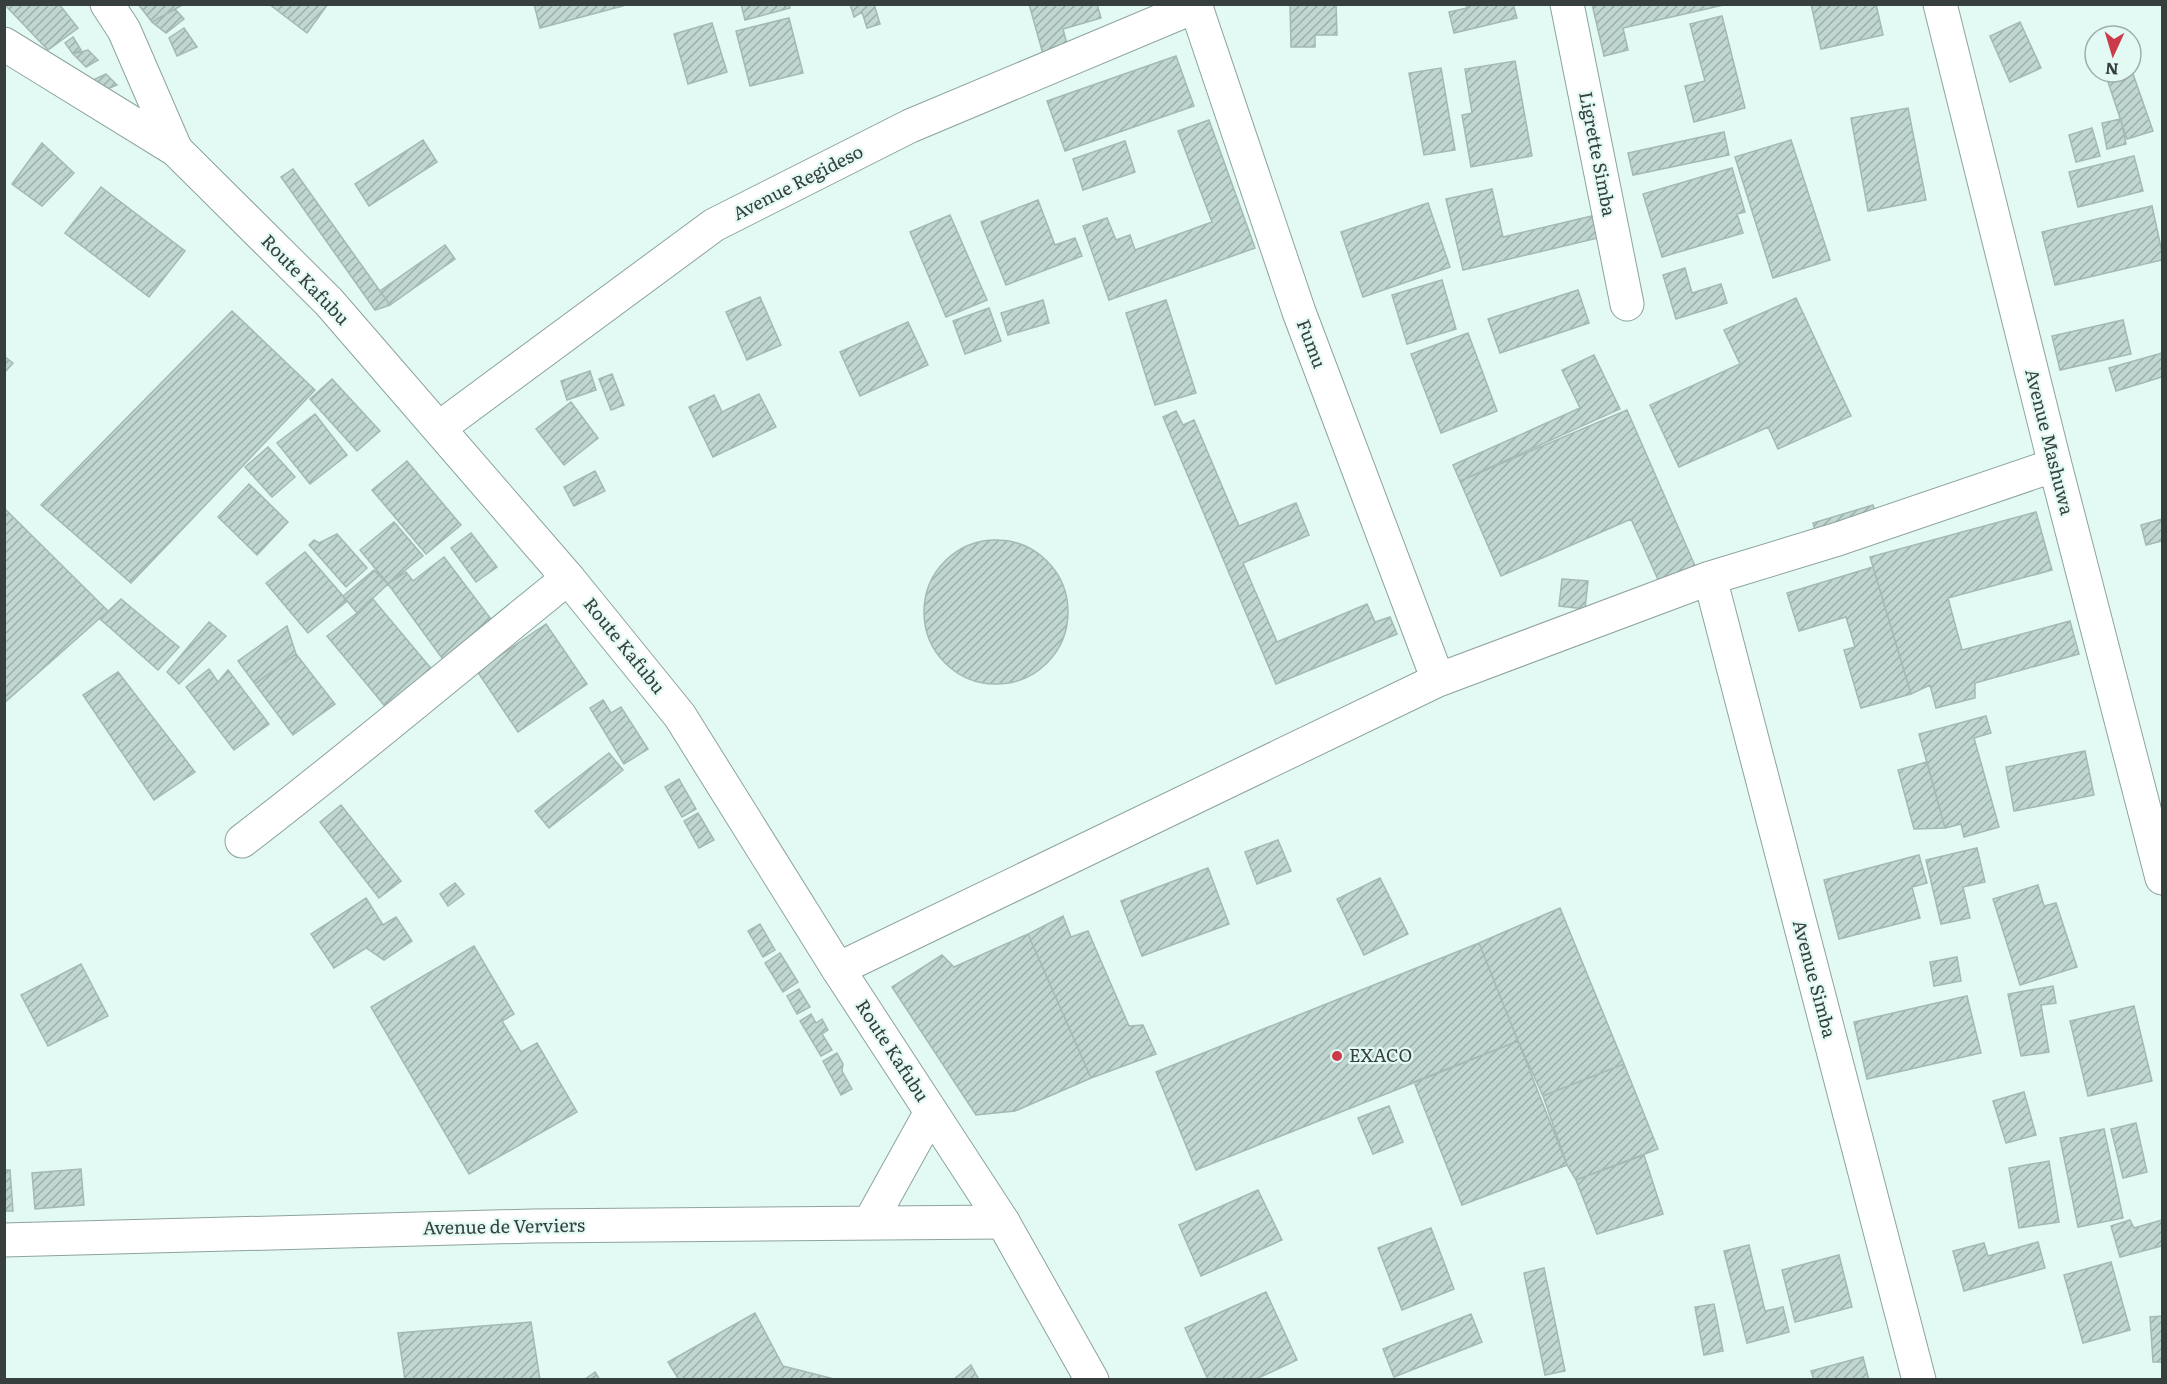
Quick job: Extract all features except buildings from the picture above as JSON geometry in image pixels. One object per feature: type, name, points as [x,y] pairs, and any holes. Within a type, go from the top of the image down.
[{"type":"street","points":[[107,4],[124,30],[176,150]]},
{"type":"street","name":"Ligrette Simba","points":[[1567,4],[1627,303]]},
{"type":"street","name":"Avenue Mashuwa","points":[[1940,4],[2055,465],[2163,878]]},
{"type":"street","name":"Avenue Regideso","points":[[439,428],[714,225],[910,126],[1195,5]]},
{"type":"street","name":"Fumu","points":[[1195,5],[1299,312],[1438,680]]},
{"type":"street","name":"Route Kafubu","points":[[4,44],[176,150],[329,302],[568,578],[680,716],[838,969],[1003,1222],[1092,1380]]},
{"type":"street","points":[[838,969],[1438,680],[1710,578],[1838,539],[2055,465]]},
{"type":"street","points":[[242,841],[342,764],[568,578]]},
{"type":"street","name":"Avenue Simba","points":[[1710,578],[1919,1380]]},
{"type":"street","points":[[870,1222],[931,1112]]},
{"type":"street","name":"Avenue de Verviers","points":[[4,1240],[533,1226],[1003,1222]]},
{"type":"place","name":"EXACO","points":[[1337,1056]]}]
